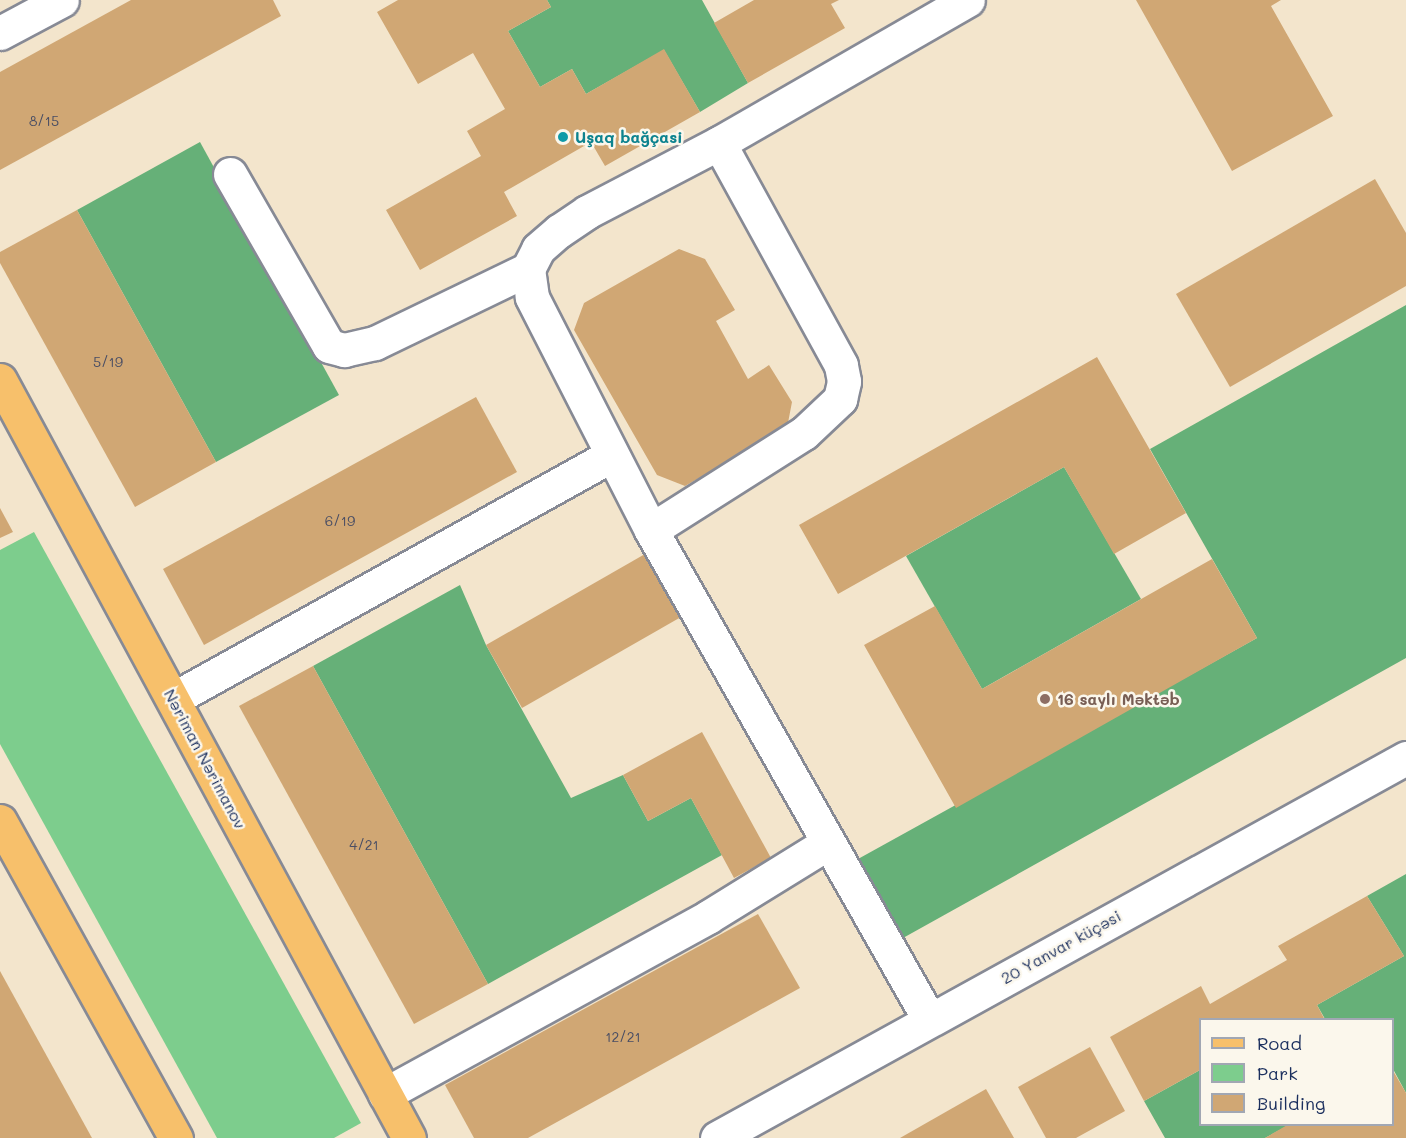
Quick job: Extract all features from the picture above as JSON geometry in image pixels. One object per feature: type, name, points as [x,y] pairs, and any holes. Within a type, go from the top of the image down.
[{"type":"main road","name":"Nəriman Nərimanov","points":[[0,380],[409,1138]]},
{"type":"main road","points":[[0,822],[176,1138]]},
{"type":"street","points":[[9,18],[62,0]]},
{"type":"street","points":[[929,1020],[651,530],[532,297],[528,269],[538,249],[587,212],[718,143],[968,0]]},
{"type":"street","points":[[651,530],[804,433],[840,399],[844,381],[841,365],[718,143]]},
{"type":"street","points":[[230,174],[329,346],[344,350],[375,343],[528,269]]},
{"type":"street","points":[[173,699],[612,454]]},
{"type":"street","name":"20 Yanvar küçəsi","points":[[717,1138],[1406,758]]},
{"type":"street","points":[[385,1094],[708,917],[828,843]]},
{"type":"green space","points":[[547,0],[702,0],[748,83],[700,112],[664,50],[586,94],[572,69],[540,87],[508,31],[551,7]]},
{"type":"green space","points":[[200,142],[339,395],[216,462],[77,210]]},
{"type":"green space","points":[[1406,305],[1406,658],[903,938],[858,859],[1257,638],[1150,449]]},
{"type":"green space","points":[[1064,467],[1141,599],[982,689],[906,556]]},
{"type":"green space","points":[[34,532],[361,1123],[334,1138],[217,1138],[0,744],[0,550]]},
{"type":"green space","points":[[460,585],[486,645],[571,798],[623,775],[648,821],[691,798],[722,855],[488,984],[313,666]]},
{"type":"green space","points":[[1406,874],[1406,1093],[1394,1071],[1394,1018],[1324,1018],[1317,1005],[1404,956],[1367,896]]},
{"type":"green space","points":[[1199,1071],[1199,1126],[1287,1126],[1265,1138],[1165,1138],[1144,1101]]},
{"type":"building","points":[[131,0],[273,0],[281,16],[0,170],[0,72]]},
{"type":"building","name":"Uşaq bağçasi","points":[[398,0],[547,0],[551,7],[508,31],[540,87],[572,69],[586,94],[664,49],[700,112],[605,166],[591,142],[504,192],[517,216],[420,270],[386,210],[481,156],[467,131],[505,109],[473,53],[418,84],[377,12]]},
{"type":"building","points":[[754,0],[839,0],[831,4],[845,28],[748,83],[714,23]]},
{"type":"building","points":[[1136,0],[1281,0],[1271,6],[1333,116],[1232,171]]},
{"type":"building","points":[[1375,179],[1406,233],[1406,286],[1230,387],[1176,294]]},
{"type":"building","points":[[77,210],[216,462],[135,507],[0,263],[0,252]]},
{"type":"building","points":[[679,249],[705,259],[735,310],[716,321],[748,379],[769,365],[792,402],[787,428],[685,486],[657,475],[574,330],[584,303]]},
{"type":"building","points":[[1097,357],[1186,513],[1114,554],[1064,467],[838,594],[799,525]]},
{"type":"building","points":[[476,397],[517,472],[204,645],[163,569]]},
{"type":"building","points":[[0,508],[13,532],[0,538]]},
{"type":"building","points":[[645,554],[681,617],[522,708],[486,645]]},
{"type":"building","name":"16 saylı Məktəb","points":[[1212,559],[1257,638],[956,808],[864,645],[935,606],[982,689]]},
{"type":"building","points":[[313,666],[488,984],[414,1024],[239,706]]},
{"type":"building","points":[[702,732],[771,858],[734,878],[691,798],[648,821],[623,775]]},
{"type":"building","points":[[1367,896],[1404,956],[1317,1005],[1324,1018],[1199,1018],[1199,1071],[1144,1101],[1110,1037],[1201,986],[1210,1004],[1287,960],[1278,946]]},
{"type":"building","points":[[758,914],[800,988],[528,1138],[474,1138],[445,1085]]},
{"type":"building","points":[[0,971],[92,1138],[0,1138]]},
{"type":"building","points":[[1090,1047],[1125,1111],[1076,1138],[1046,1138],[1018,1087]]},
{"type":"building","points":[[1394,1072],[1406,1093],[1406,1138],[1265,1138],[1286,1126],[1394,1126]]},
{"type":"building","points":[[986,1089],[1014,1138],[900,1138]]},
{"type":"place","name":"Uşaq bağçasi","points":[[563,137]]},
{"type":"place","name":"16 saylı Məktəb","points":[[1045,699]]}]
